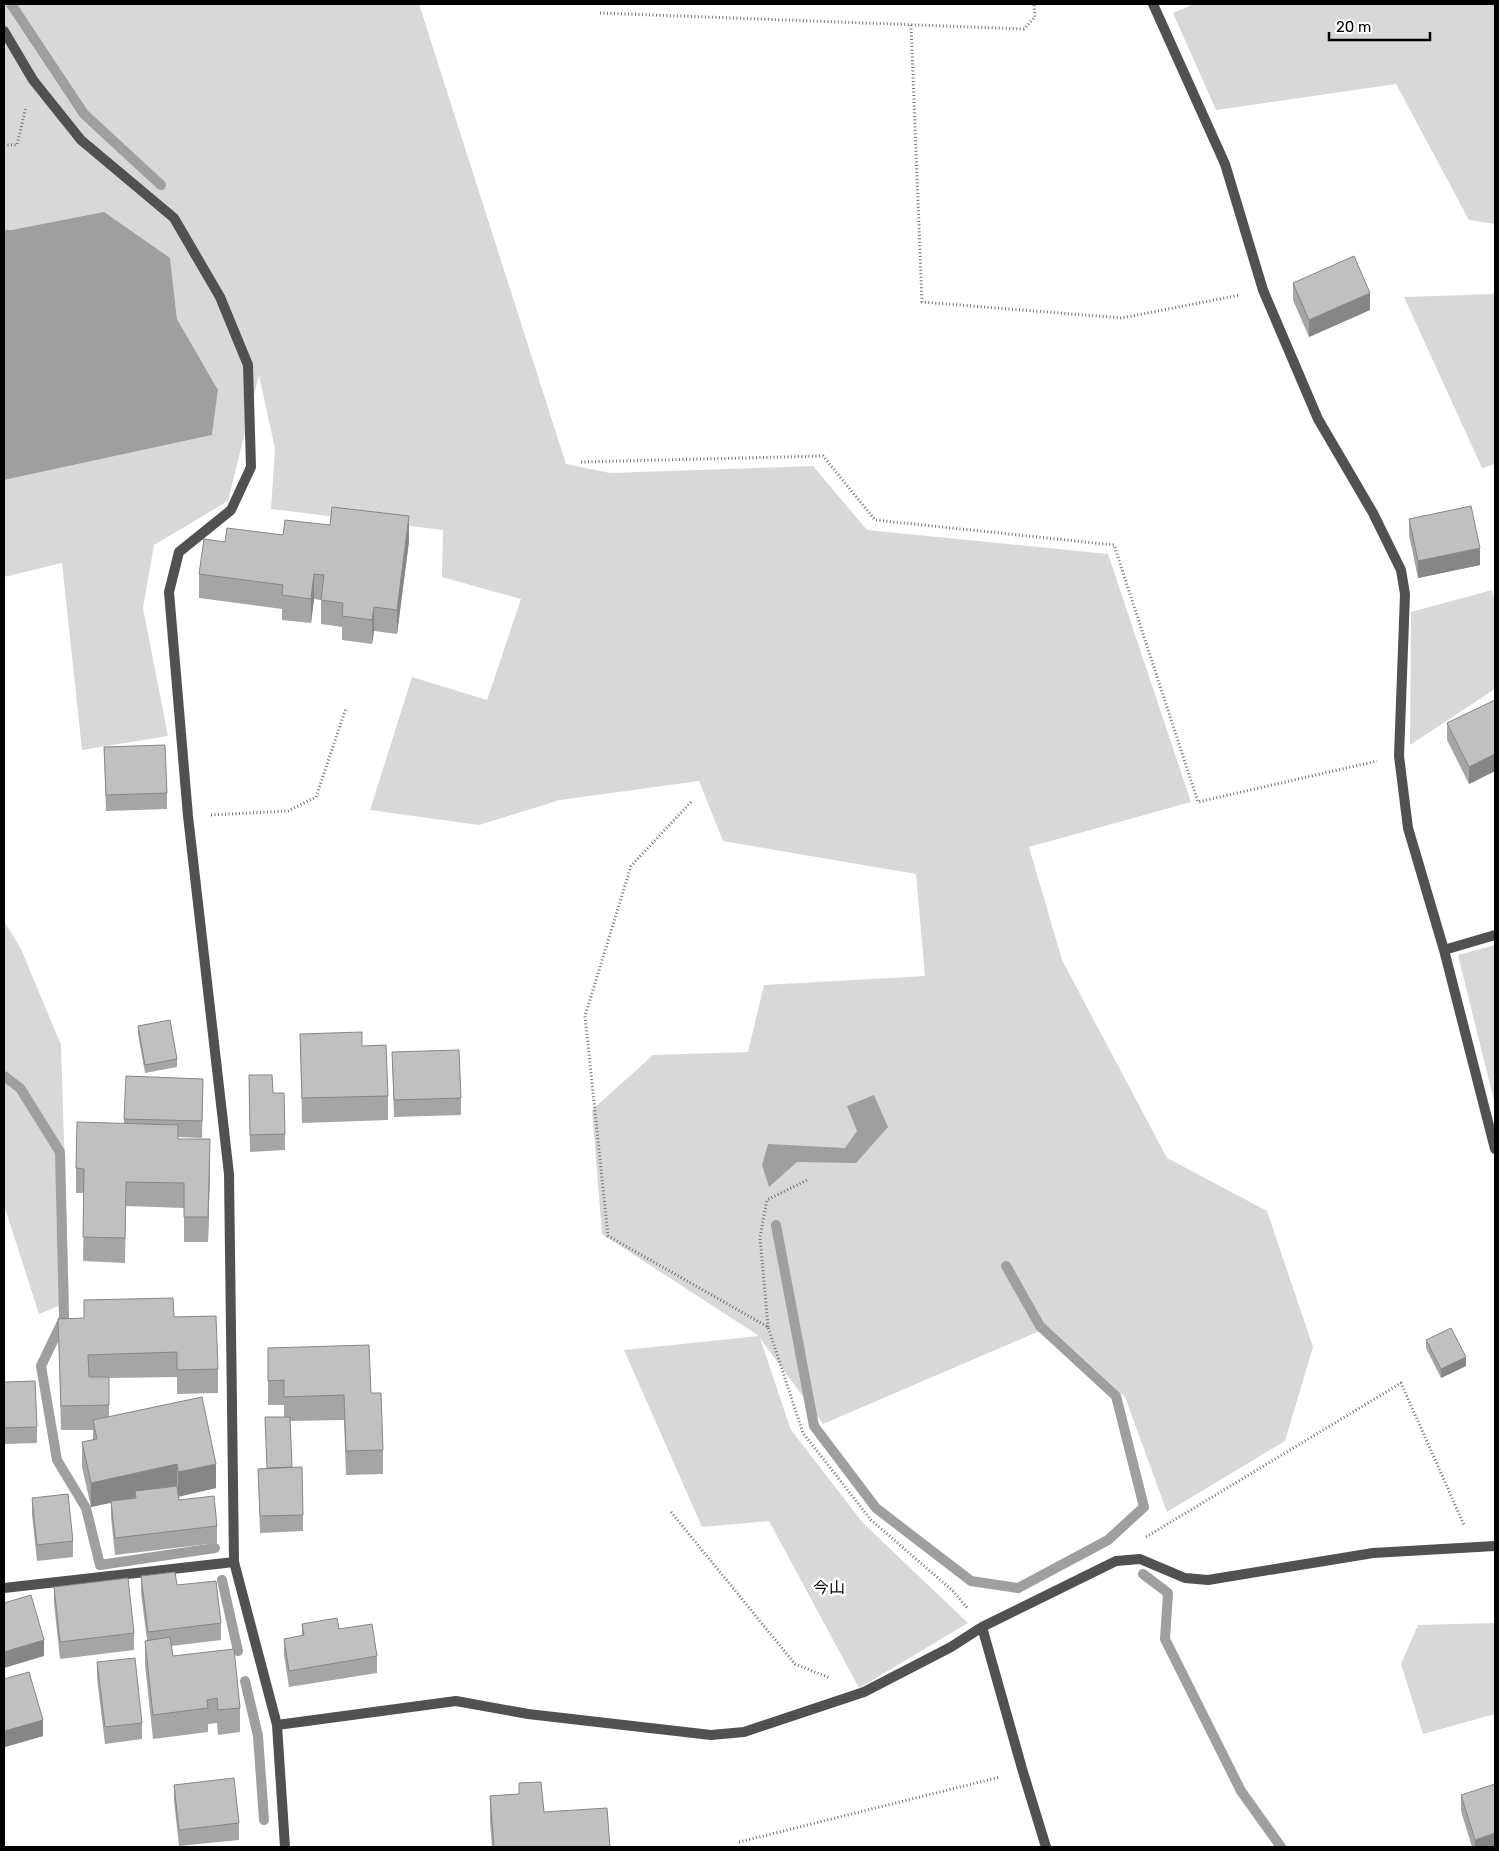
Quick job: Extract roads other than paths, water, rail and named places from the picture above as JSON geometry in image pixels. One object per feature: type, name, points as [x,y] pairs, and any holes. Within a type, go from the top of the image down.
[{"type":"street","points":[[1153,4],[1226,164],[1263,290],[1318,419],[1373,512],[1401,570],[1405,594],[1399,756],[1408,828],[1444,950],[1495,1150]]},
{"type":"street","points":[[4,31],[33,80],[81,140],[174,218],[220,297],[248,364],[251,467],[231,510],[179,552],[169,592],[188,816],[229,1174],[234,1562],[276,1725],[285,1847]]},
{"type":"street","points":[[1444,950],[1495,935]]},
{"type":"street","points":[[276,1725],[456,1701],[528,1714],[711,1735],[744,1732],[864,1692],[951,1647],[982,1627],[1116,1561],[1140,1560],[1185,1578],[1208,1580],[1373,1553],[1495,1546]]},
{"type":"street","points":[[4,1588],[234,1562]]},
{"type":"street","points":[[982,1627],[1046,1847]]},
{"type":"waterway","points":[[11,4],[84,114],[161,185]]},
{"type":"waterway","points":[[4,1076],[20,1088],[60,1152],[64,1318],[41,1366],[57,1460],[86,1508],[100,1565],[215,1548]]},
{"type":"waterway","points":[[776,1225],[814,1426],[876,1508],[971,1581],[1018,1588],[1108,1540],[1144,1507],[1116,1396],[1040,1326],[1006,1266]]},
{"type":"waterway","points":[[1143,1574],[1168,1593],[1165,1639],[1241,1791],[1281,1847]]},
{"type":"waterway","points":[[222,1580],[238,1651]]},
{"type":"waterway","points":[[245,1681],[258,1736],[264,1820]]},
{"type":"district","name":"今山","points":[[829,1587]]}]
